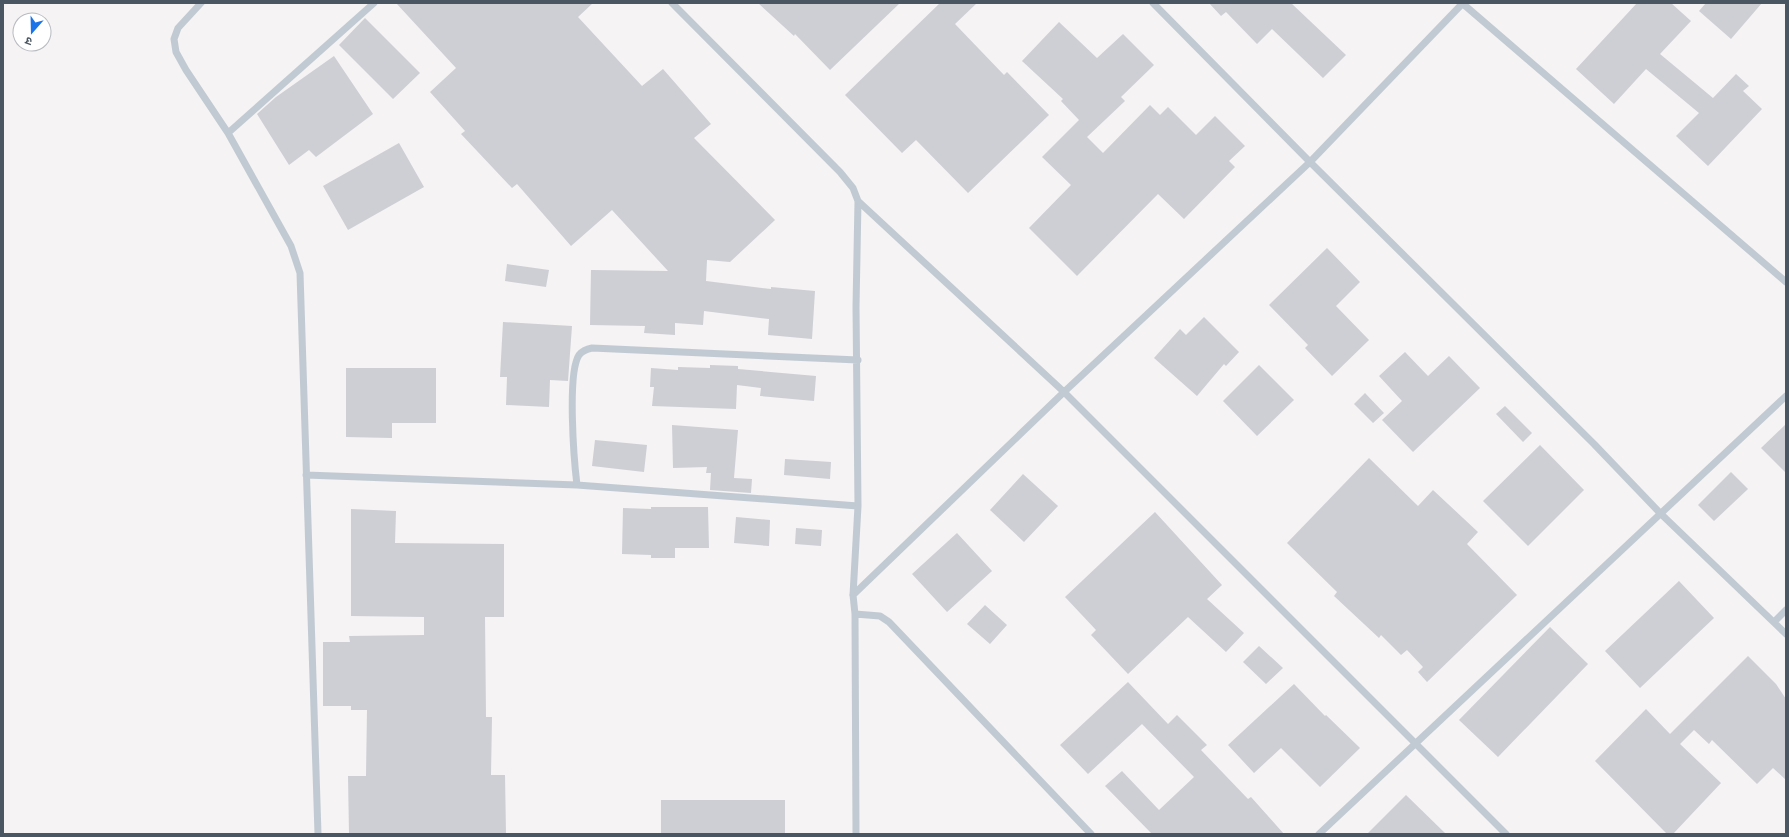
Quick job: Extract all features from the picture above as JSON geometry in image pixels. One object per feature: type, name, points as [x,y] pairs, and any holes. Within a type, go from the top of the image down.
[{"type":"lane","points":[[201,3],[178,28],[174,39],[176,52],[186,70],[228,133],[291,246],[300,273],[318,834]]},
{"type":"lane","points":[[228,133],[374,3]]},
{"type":"lane","points":[[672,3],[840,172],[853,188],[858,201],[856,307],[858,360],[858,506],[853,595],[855,614],[856,834]]},
{"type":"lane","points":[[1153,3],[1310,162],[1594,444],[1660,514],[1786,634]]},
{"type":"lane","points":[[853,595],[1064,392],[1310,162],[1463,3],[1786,282]]},
{"type":"lane","points":[[858,201],[1064,392],[1506,834]]},
{"type":"lane","points":[[576,485],[573,455],[573,397],[576,363],[579,356],[585,350],[592,348],[858,360]]},
{"type":"lane","points":[[1319,834],[1786,396]]},
{"type":"lane","points":[[306,475],[576,485],[858,506]]},
{"type":"lane","points":[[1774,622],[1786,610]]},
{"type":"lane","points":[[855,614],[880,616],[889,622],[1091,834]]},
{"type":"building","points":[[396,3],[593,3],[578,17],[642,86],[663,69],[711,124],[694,138],[775,220],[730,262],[707,260],[706,281],[771,289],[771,287],[815,291],[812,339],[768,335],[769,319],[704,311],[703,325],[675,323],[675,335],[644,333],[645,326],[590,325],[591,270],[668,271],[612,210],[571,246],[517,184],[512,188],[461,134],[465,131],[430,92],[456,68]]},
{"type":"building","points":[[758,3],[900,3],[830,70],[795,34],[794,36]]},
{"type":"building","points":[[940,3],[977,3],[955,24],[1004,75],[1007,72],[1049,115],[968,193],[916,140],[902,153],[845,95]]},
{"type":"building","points":[[1209,3],[1291,3],[1346,55],[1323,78],[1272,29],[1257,44],[1226,12],[1221,16]]},
{"type":"building","points":[[1637,3],[1671,3],[1691,21],[1660,54],[1713,98],[1736,74],[1749,86],[1743,91],[1762,109],[1708,166],[1676,136],[1699,113],[1646,69],[1614,104],[1576,69]]},
{"type":"building","points":[[1706,3],[1762,3],[1731,39],[1699,11]]},
{"type":"building","points":[[365,18],[420,73],[393,99],[339,45]]},
{"type":"building","points":[[1059,22],[1097,58],[1123,34],[1154,65],[1121,97],[1125,101],[1087,137],[1103,153],[1150,105],[1160,115],[1168,107],[1196,135],[1215,116],[1245,146],[1229,161],[1235,167],[1184,219],[1158,194],[1077,276],[1029,228],[1071,185],[1042,157],[1079,120],[1061,101],[1063,99],[1022,61]]},
{"type":"building","points":[[334,56],[373,114],[316,157],[309,150],[289,165],[257,114],[276,97]]},
{"type":"building","points":[[399,143],[424,187],[348,230],[323,186]]},
{"type":"building","points":[[1327,248],[1360,282],[1336,306],[1369,340],[1332,376],[1305,348],[1308,345],[1269,305]]},
{"type":"building","points":[[507,264],[549,270],[546,287],[505,281]]},
{"type":"building","points":[[1204,317],[1239,352],[1226,366],[1224,364],[1197,396],[1154,358],[1180,329],[1186,335]]},
{"type":"building","points":[[503,322],[572,326],[568,381],[550,380],[549,407],[506,405],[507,377],[500,377]]},
{"type":"building","points":[[1405,352],[1428,376],[1449,356],[1480,388],[1413,452],[1382,420],[1402,401],[1379,376]]},
{"type":"building","points":[[710,365],[738,366],[738,369],[816,376],[814,401],[760,396],[761,388],[737,385],[736,409],[652,406],[654,387],[650,387],[651,368],[678,370],[678,367],[710,368]]},
{"type":"building","points":[[1259,365],[1294,400],[1257,436],[1223,401]]},
{"type":"building","points":[[346,368],[436,368],[436,423],[392,423],[392,438],[346,437]]},
{"type":"building","points":[[1365,393],[1384,413],[1373,423],[1354,404]]},
{"type":"building","points":[[1505,406],[1532,433],[1523,442],[1496,414]]},
{"type":"building","points":[[1786,424],[1786,473],[1761,448]]},
{"type":"building","points":[[672,425],[738,430],[734,478],[752,479],[751,493],[710,490],[711,473],[706,473],[707,467],[673,468]]},
{"type":"building","points":[[595,440],[647,445],[644,472],[592,466]]},
{"type":"building","points":[[1540,445],[1584,490],[1528,546],[1483,501]]},
{"type":"building","points":[[1369,458],[1418,506],[1433,490],[1478,532],[1467,544],[1517,595],[1427,682],[1418,672],[1423,667],[1407,650],[1401,655],[1381,635],[1379,638],[1334,596],[1337,592],[1287,543]]},
{"type":"building","points":[[785,459],[831,462],[830,479],[784,475]]},
{"type":"building","points":[[1731,472],[1748,489],[1714,521],[1698,505]]},
{"type":"building","points":[[1023,474],[1058,506],[1024,542],[990,510]]},
{"type":"building","points":[[651,507],[708,507],[709,548],[675,548],[675,558],[651,558],[651,555],[622,554],[623,508],[651,509]]},
{"type":"building","points":[[351,509],[396,511],[395,543],[504,544],[504,617],[485,617],[486,717],[492,717],[491,775],[505,775],[506,834],[349,834],[348,776],[366,776],[367,710],[351,710],[351,706],[323,706],[323,642],[350,642],[349,636],[424,635],[424,617],[351,616]]},
{"type":"building","points":[[1155,512],[1222,585],[1207,599],[1244,633],[1226,652],[1188,617],[1128,674],[1091,635],[1096,630],[1065,597]]},
{"type":"building","points":[[736,517],[770,520],[769,546],[734,543]]},
{"type":"building","points":[[796,528],[822,530],[821,546],[795,544]]},
{"type":"building","points":[[957,533],[992,571],[947,612],[912,574]]},
{"type":"building","points":[[1679,581],[1714,618],[1640,688],[1605,651]]},
{"type":"building","points":[[985,605],[1007,625],[990,644],[967,624]]},
{"type":"building","points":[[1550,627],[1588,664],[1498,757],[1459,720]]},
{"type":"building","points":[[1259,646],[1283,668],[1266,684],[1243,662]]},
{"type":"building","points":[[1748,656],[1776,684],[1786,699],[1786,780],[1773,768],[1757,784],[1712,740],[1709,744],[1694,730],[1680,744],[1721,783],[1673,834],[1667,834],[1595,761],[1646,709],[1670,734]]},
{"type":"building","points":[[1128,682],[1168,724],[1177,715],[1207,745],[1201,750],[1248,799],[1251,797],[1284,834],[1152,834],[1105,786],[1122,771],[1159,810],[1194,777],[1142,724],[1088,774],[1060,745]]},
{"type":"building","points":[[1294,684],[1325,716],[1326,715],[1360,748],[1320,787],[1281,748],[1254,773],[1228,745]]},
{"type":"building","points":[[1406,795],[1446,834],[1367,834]]},
{"type":"building","points":[[661,800],[785,800],[785,834],[661,834]]}]
